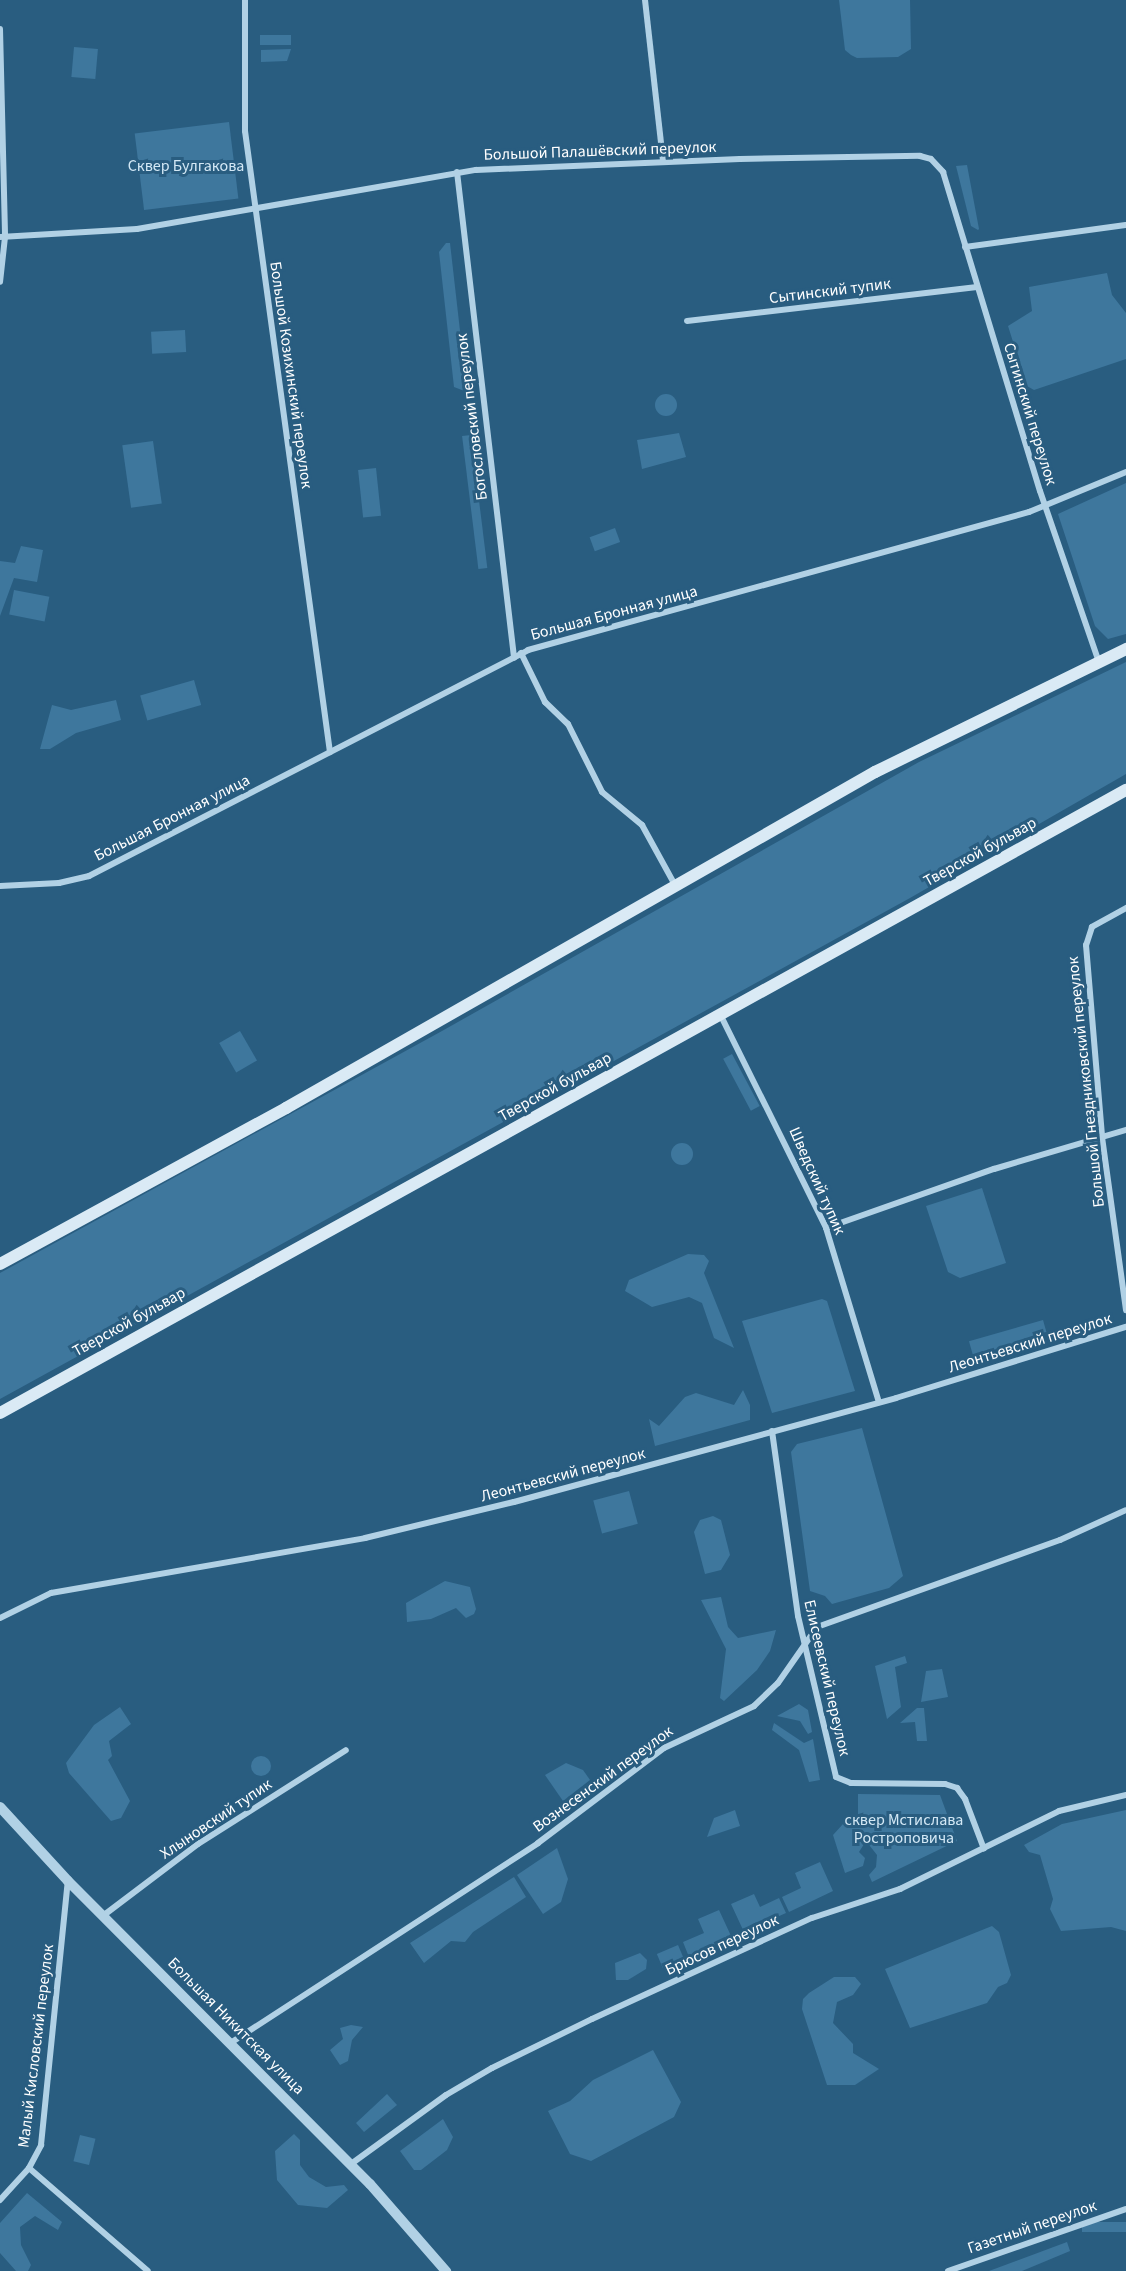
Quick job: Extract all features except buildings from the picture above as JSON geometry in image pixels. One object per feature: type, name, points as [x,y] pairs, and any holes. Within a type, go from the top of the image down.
[{"type":"main road","points":[[0,1264],[270,1117],[675,885],[943,735],[1126,650]]},
{"type":"main road","name":"Тверской бульвар","points":[[0,1413],[1126,790]]},
{"type":"street","name":"Большой Козихинский переулок","points":[[245,0],[245,131],[330,752]]},
{"type":"street","points":[[645,0],[663,161]]},
{"type":"street","points":[[0,29],[2,237],[0,282]]},
{"type":"street","name":"Большой Палашёвский переулок","points":[[2,237],[97,234],[255,209],[457,172],[663,161],[920,156],[936,161],[943,172]]},
{"type":"street","name":"Богословский переулок","points":[[457,172],[514,658]]},
{"type":"street","name":"Сытинский переулок","points":[[943,172],[1045,506],[1099,662]]},
{"type":"street","points":[[966,247],[1126,225]]},
{"type":"street","name":"Сытинский тупик","points":[[687,321],[978,287]]},
{"type":"street","name":"Большая Бронная улица","points":[[0,886],[59,883],[89,876],[521,653],[1045,506],[1126,472]]},
{"type":"street","points":[[521,653],[545,702],[568,724],[598,786],[642,825],[675,885]]},
{"type":"street","name":"Большой Гнездниковский переулок","points":[[1126,908],[1096,924],[1086,940],[1102,1137],[1126,1310]]},
{"type":"street","name":"Шведский тупик","points":[[720,1014],[826,1228],[879,1402]]},
{"type":"street","points":[[826,1228],[1126,1130]]},
{"type":"street","name":"Леонтьевский переулок","points":[[0,1618],[51,1593],[376,1535],[514,1502],[879,1402],[1126,1327]]},
{"type":"street","name":"Елисеевский переулок","points":[[772,1431],[803,1642],[836,1776],[851,1783],[945,1784],[957,1788],[965,1798],[984,1849]]},
{"type":"street","name":"Вознесенский переулок","points":[[232,2042],[538,1843],[664,1748],[754,1706],[778,1683],[803,1642],[825,1623],[1036,1548],[1126,1510]]},
{"type":"street","name":"Хлыновский тупик","points":[[104,1915],[198,1844],[346,1750]]},
{"type":"street","name":"Брюсов переулок","points":[[351,2164],[446,2095],[492,2067],[812,1918],[900,1889],[1059,1811],[1126,1795]]},
{"type":"street","name":"Большая Никитская улица","points":[[0,1807],[68,1881],[232,2042],[351,2164],[446,2271]]},
{"type":"street","name":"Малый Кисловский переулок","points":[[0,2200],[29,2168],[41,2145],[68,1881]]},
{"type":"street","points":[[29,2168],[148,2271]]},
{"type":"street","name":"Газетный переулок","points":[[948,2271],[1126,2210]]},
{"type":"green space","points":[[839,0],[910,0],[911,49],[898,57],[857,58],[851,55],[845,50]]},
{"type":"green space","points":[[260,35],[291,35],[291,45],[260,45]]},
{"type":"green space","points":[[74,47],[98,49],[95,79],[71,77]]},
{"type":"green space","points":[[291,49],[287,61],[261,62],[261,50]]},
{"type":"green space","name":"Сквер Булгакова","points":[[229,122],[238,198],[144,210],[135,134]]},
{"type":"green space","points":[[967,165],[978,230],[971,226],[956,166]]},
{"type":"green space","points":[[446,243],[450,243],[467,392],[454,387],[439,252]]},
{"type":"green space","points":[[1107,273],[1112,295],[1126,313],[1126,359],[1034,390],[1027,386],[1008,326],[1032,311],[1029,287]]},
{"type":"green space","points":[[185,330],[186,352],[152,354],[151,332]]},
{"type":"green space","points":[[666,394],[674,397],[677,405],[674,413],[666,416],[658,413],[655,405],[658,397]]},
{"type":"green space","points":[[679,433],[686,457],[642,469],[637,440]]},
{"type":"green space","points":[[471,435],[487,568],[478,569],[462,436]]},
{"type":"green space","points":[[153,441],[162,503],[131,508],[122,445]]},
{"type":"green space","points":[[376,468],[381,516],[363,518],[358,470]]},
{"type":"green space","points":[[1126,483],[1126,634],[1108,639],[1095,626],[1058,514]]},
{"type":"green space","points":[[615,528],[620,542],[595,551],[590,537]]},
{"type":"green space","points":[[21,546],[43,550],[37,582],[14,578],[0,616],[0,561],[15,563]]},
{"type":"green space","points":[[14,590],[49,597],[45,621],[9,615]]},
{"type":"green space","points":[[1126,662],[1126,774],[910,898],[0,1399],[0,1273],[442,1031],[919,762]]},
{"type":"green space","points":[[194,680],[201,705],[147,720],[140,695]]},
{"type":"green space","points":[[116,700],[121,720],[76,733],[50,749],[40,749],[52,705],[71,710]]},
{"type":"green space","points":[[240,1031],[257,1060],[236,1072],[219,1043]]},
{"type":"green space","points":[[732,1054],[760,1106],[751,1111],[723,1059]]},
{"type":"green space","points":[[682,1143],[690,1146],[693,1154],[690,1162],[682,1165],[674,1162],[671,1154],[674,1146]]},
{"type":"green space","points":[[982,1188],[1006,1263],[960,1278],[948,1272],[926,1206]]},
{"type":"green space","points":[[688,1254],[704,1255],[709,1261],[704,1273],[734,1348],[714,1338],[702,1303],[689,1297],[652,1307],[625,1291],[629,1280]]},
{"type":"green space","points":[[822,1299],[827,1301],[855,1391],[772,1413],[742,1321]]},
{"type":"green space","points":[[1043,1320],[1047,1334],[973,1356],[969,1341]]},
{"type":"green space","points":[[743,1390],[750,1405],[750,1420],[655,1446],[649,1419],[659,1426],[685,1397],[696,1393],[734,1405]]},
{"type":"green space","points":[[862,1428],[903,1576],[889,1588],[832,1604],[825,1596],[810,1591],[791,1452],[797,1444]]},
{"type":"green space","points":[[629,1491],[638,1524],[602,1533],[593,1501]]},
{"type":"green space","points":[[713,1516],[721,1520],[730,1555],[721,1570],[705,1574],[694,1532],[700,1520]]},
{"type":"green space","points":[[445,1581],[470,1587],[476,1609],[474,1614],[466,1618],[456,1608],[431,1619],[407,1622],[406,1603]]},
{"type":"green space","points":[[721,1597],[728,1627],[738,1638],[776,1630],[770,1651],[757,1670],[724,1701],[720,1698],[726,1649],[701,1600]]},
{"type":"green space","points":[[905,1656],[907,1663],[895,1667],[901,1707],[887,1719],[875,1666]]},
{"type":"green space","points":[[942,1669],[948,1697],[921,1702],[926,1671]]},
{"type":"green space","points":[[799,1704],[808,1710],[812,1732],[808,1734],[800,1721],[777,1716]]},
{"type":"green space","points":[[120,1707],[131,1724],[109,1741],[112,1756],[108,1760],[130,1801],[121,1818],[111,1821],[69,1773],[66,1763],[94,1725]]},
{"type":"green space","points":[[917,1708],[924,1708],[927,1741],[917,1741],[915,1722],[900,1723]]},
{"type":"green space","points":[[774,1723],[804,1743],[813,1739],[820,1780],[809,1782],[799,1750],[772,1730]]},
{"type":"green space","points":[[261,1756],[268,1759],[271,1766],[268,1773],[261,1776],[254,1773],[251,1766],[254,1759]]},
{"type":"green space","points":[[566,1763],[583,1770],[590,1780],[563,1801],[545,1775]]},
{"type":"green space","name":"сквер Мстислава Ростроповича","points":[[858,1794],[940,1795],[957,1841],[872,1882],[869,1875],[876,1867],[877,1855],[866,1841],[859,1852],[865,1858],[863,1866],[845,1873],[833,1835],[843,1824],[858,1824]]},
{"type":"green space","points":[[735,1810],[740,1826],[707,1837],[714,1818]]},
{"type":"green space","points":[[1126,1810],[1126,1931],[1111,1927],[1061,1931],[1050,1909],[1053,1899],[1040,1855],[1029,1852],[1024,1845],[1062,1824]]},
{"type":"green space","points":[[557,1848],[568,1879],[561,1902],[543,1914],[517,1875]]},
{"type":"green space","points":[[820,1862],[833,1891],[789,1912],[782,1897],[801,1888],[795,1873]]},
{"type":"green space","points":[[514,1877],[526,1897],[473,1932],[465,1942],[451,1941],[424,1963],[410,1943]]},
{"type":"green space","points":[[754,1894],[760,1907],[779,1898],[786,1913],[744,1932],[731,1904]]},
{"type":"green space","points":[[719,1910],[732,1938],[689,1957],[683,1942],[704,1933],[698,1919]]},
{"type":"green space","points":[[992,1926],[999,1932],[1011,1975],[1007,1983],[998,1987],[987,2003],[910,2028],[885,1969]]},
{"type":"green space","points":[[678,1945],[684,1959],[663,1968],[657,1954]]},
{"type":"green space","points":[[640,1953],[647,1960],[646,1969],[628,1980],[616,1980],[615,1963]]},
{"type":"green space","points":[[834,1977],[855,1977],[861,1984],[853,1995],[837,2002],[833,2023],[853,2044],[853,2053],[879,2069],[855,2085],[827,2085],[802,2009],[803,1999],[809,1993]]},
{"type":"green space","points":[[351,2025],[363,2027],[352,2040],[348,2061],[340,2065],[330,2050],[343,2039],[340,2028]]},
{"type":"green space","points":[[653,2050],[681,2102],[674,2117],[591,2161],[570,2154],[548,2111],[570,2101],[593,2080]]},
{"type":"green space","points":[[387,2094],[397,2105],[364,2132],[356,2123]]},
{"type":"green space","points":[[443,2119],[453,2137],[447,2150],[421,2170],[414,2170],[400,2151]]},
{"type":"green space","points":[[294,2134],[300,2140],[300,2165],[309,2177],[326,2187],[344,2185],[348,2190],[327,2208],[298,2205],[277,2180],[275,2151]]},
{"type":"green space","points":[[80,2135],[96,2139],[89,2165],[73,2161]]},
{"type":"green space","points":[[27,2193],[62,2222],[58,2230],[35,2216],[20,2227],[21,2245],[31,2265],[28,2271],[16,2271],[0,2253],[0,2223]]},
{"type":"green space","points":[[1082,2222],[1126,2222],[1126,2232],[1082,2232]]},
{"type":"green space","points":[[1067,2242],[1070,2251],[1022,2271],[989,2271]]}]
